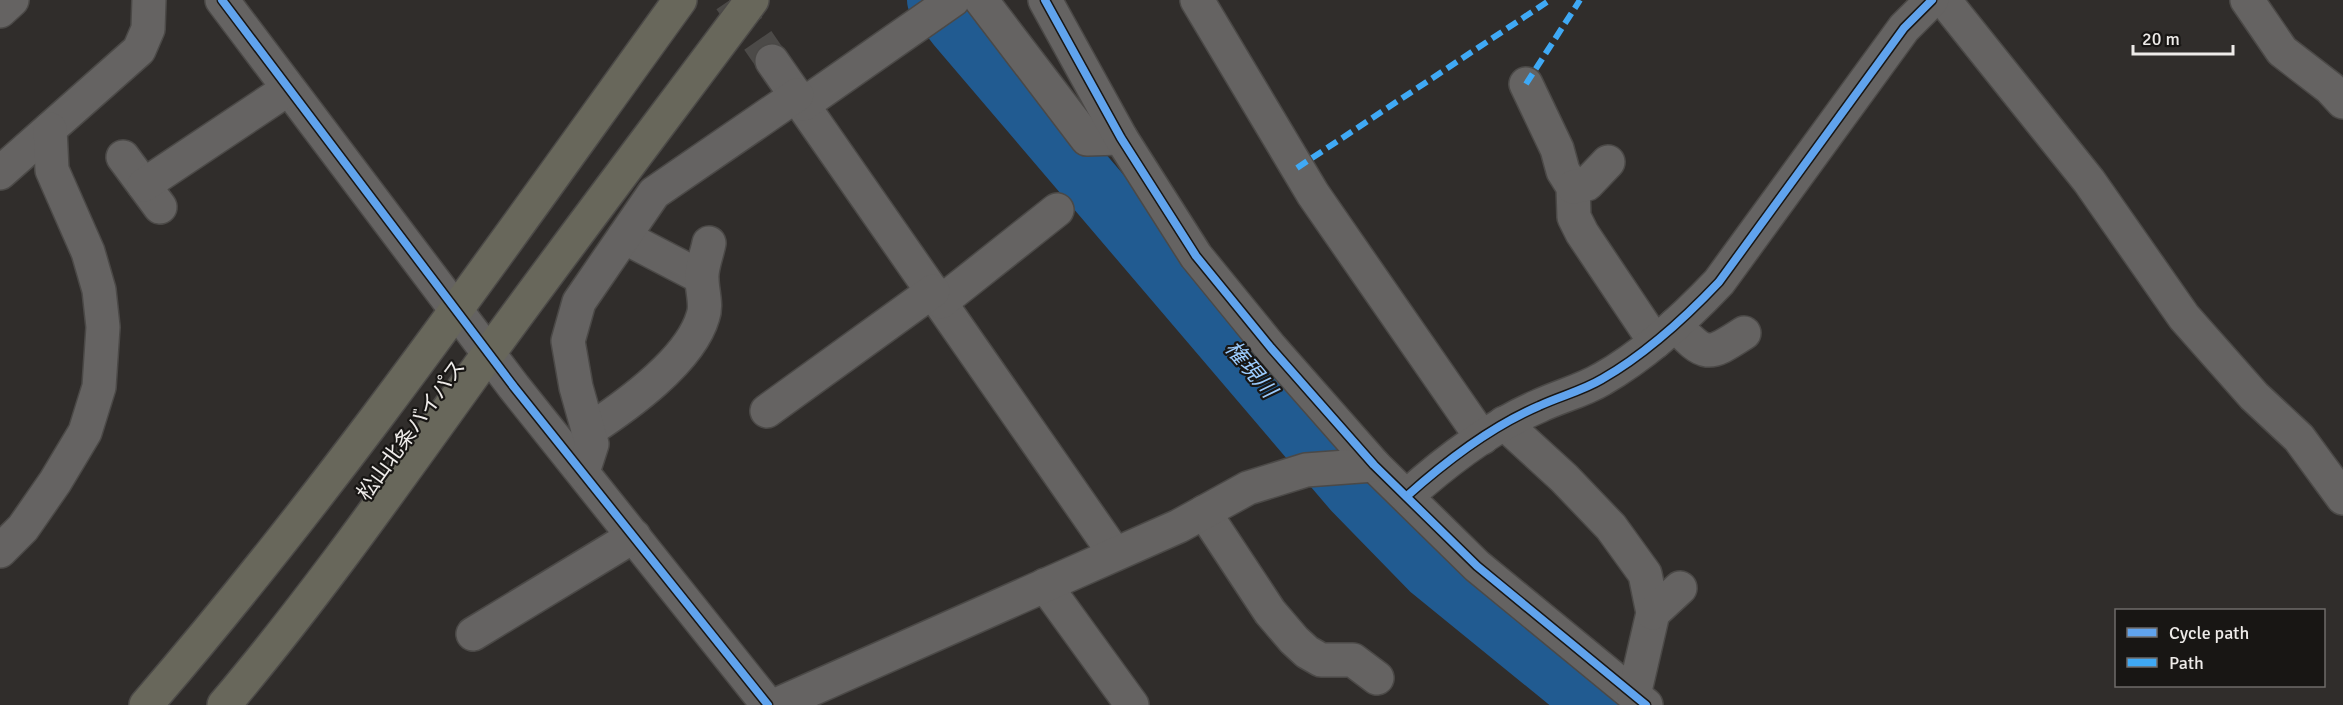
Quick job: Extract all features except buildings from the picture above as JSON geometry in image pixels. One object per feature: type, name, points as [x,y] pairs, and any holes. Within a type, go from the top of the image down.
[{"type":"highway","name":"松山北条バイパス","points":[[146,705],[214,626],[363,437],[680,0]]},
{"type":"highway","name":"松山北条バイパス","points":[[224,705],[263,659],[406,470],[489,353],[752,0]]},
{"type":"street","points":[[0,11],[12,0]]},
{"type":"street","points":[[0,173],[139,51],[148,29],[149,0]]},
{"type":"street","points":[[222,0],[489,353],[768,705]]},
{"type":"street","points":[[583,472],[592,444],[576,387],[568,341],[579,302],[654,193],[953,0]]},
{"type":"street","points":[[981,0],[1088,139],[1121,138]]},
{"type":"street","points":[[1045,0],[1121,138],[1196,256],[1367,466],[1407,496],[1477,566],[1640,700]]},
{"type":"street","points":[[1197,0],[1313,194],[1493,431],[1564,478],[1611,527],[1645,574],[1653,613],[1640,700]]},
{"type":"street","points":[[1407,496],[1433,472],[1493,431],[1540,405],[1603,379],[1687,315],[1719,282],[1904,28],[1932,0]]},
{"type":"street","points":[[1944,0],[2089,181],[2184,317],[2254,396],[2299,438],[2343,498]]},
{"type":"street","points":[[2247,0],[2282,51],[2330,88],[2343,102]]},
{"type":"street","points":[[772,62],[1115,554]]},
{"type":"street","points":[[1526,84],[1557,149],[1563,171],[1573,187],[1574,217],[1582,233],[1665,334],[1702,350],[1716,351],[1744,333]]},
{"type":"street","points":[[123,156],[152,196],[288,89]]},
{"type":"street","points":[[0,551],[23,528],[56,482],[85,432],[99,387],[103,327],[99,290],[88,252],[52,170],[50,129]]},
{"type":"street","points":[[1573,187],[1587,184],[1608,162]]},
{"type":"street","points":[[767,411],[937,296],[1057,210]]},
{"type":"street","points":[[624,237],[701,277]]},
{"type":"street","points":[[588,431],[624,408],[680,356],[695,336],[704,313],[701,277],[709,243]]},
{"type":"street","points":[[776,705],[1179,526],[1248,488],[1306,470],[1367,466]]},
{"type":"street","points":[[1204,512],[1270,612],[1293,640],[1321,660],[1353,660],[1377,678]]},
{"type":"street","points":[[473,634],[634,536]]},
{"type":"street","points":[[1045,585],[1132,705]]},
{"type":"street","points":[[1653,613],[1680,588]]},
{"type":"waterway","name":"権現川","points":[[937,0],[1353,490],[1431,570],[1597,705]]},
{"type":"tunnel","points":[[730,0],[772,61]]},
{"type":"marked path","points":[[1297,168],[1550,0]]},
{"type":"marked path","points":[[1526,84],[1580,0]]},
{"type":"cycle path","points":[[222,0],[514,387],[768,705]]},
{"type":"cycle path","points":[[1045,0],[1121,138],[1196,256],[1271,348],[1374,465],[1477,566],[1646,705]]},
{"type":"cycle path","points":[[1407,496],[1437,470],[1486,434],[1521,414],[1579,390],[1618,369],[1664,335],[1692,309],[1719,282],[1904,28],[1932,0]]}]
